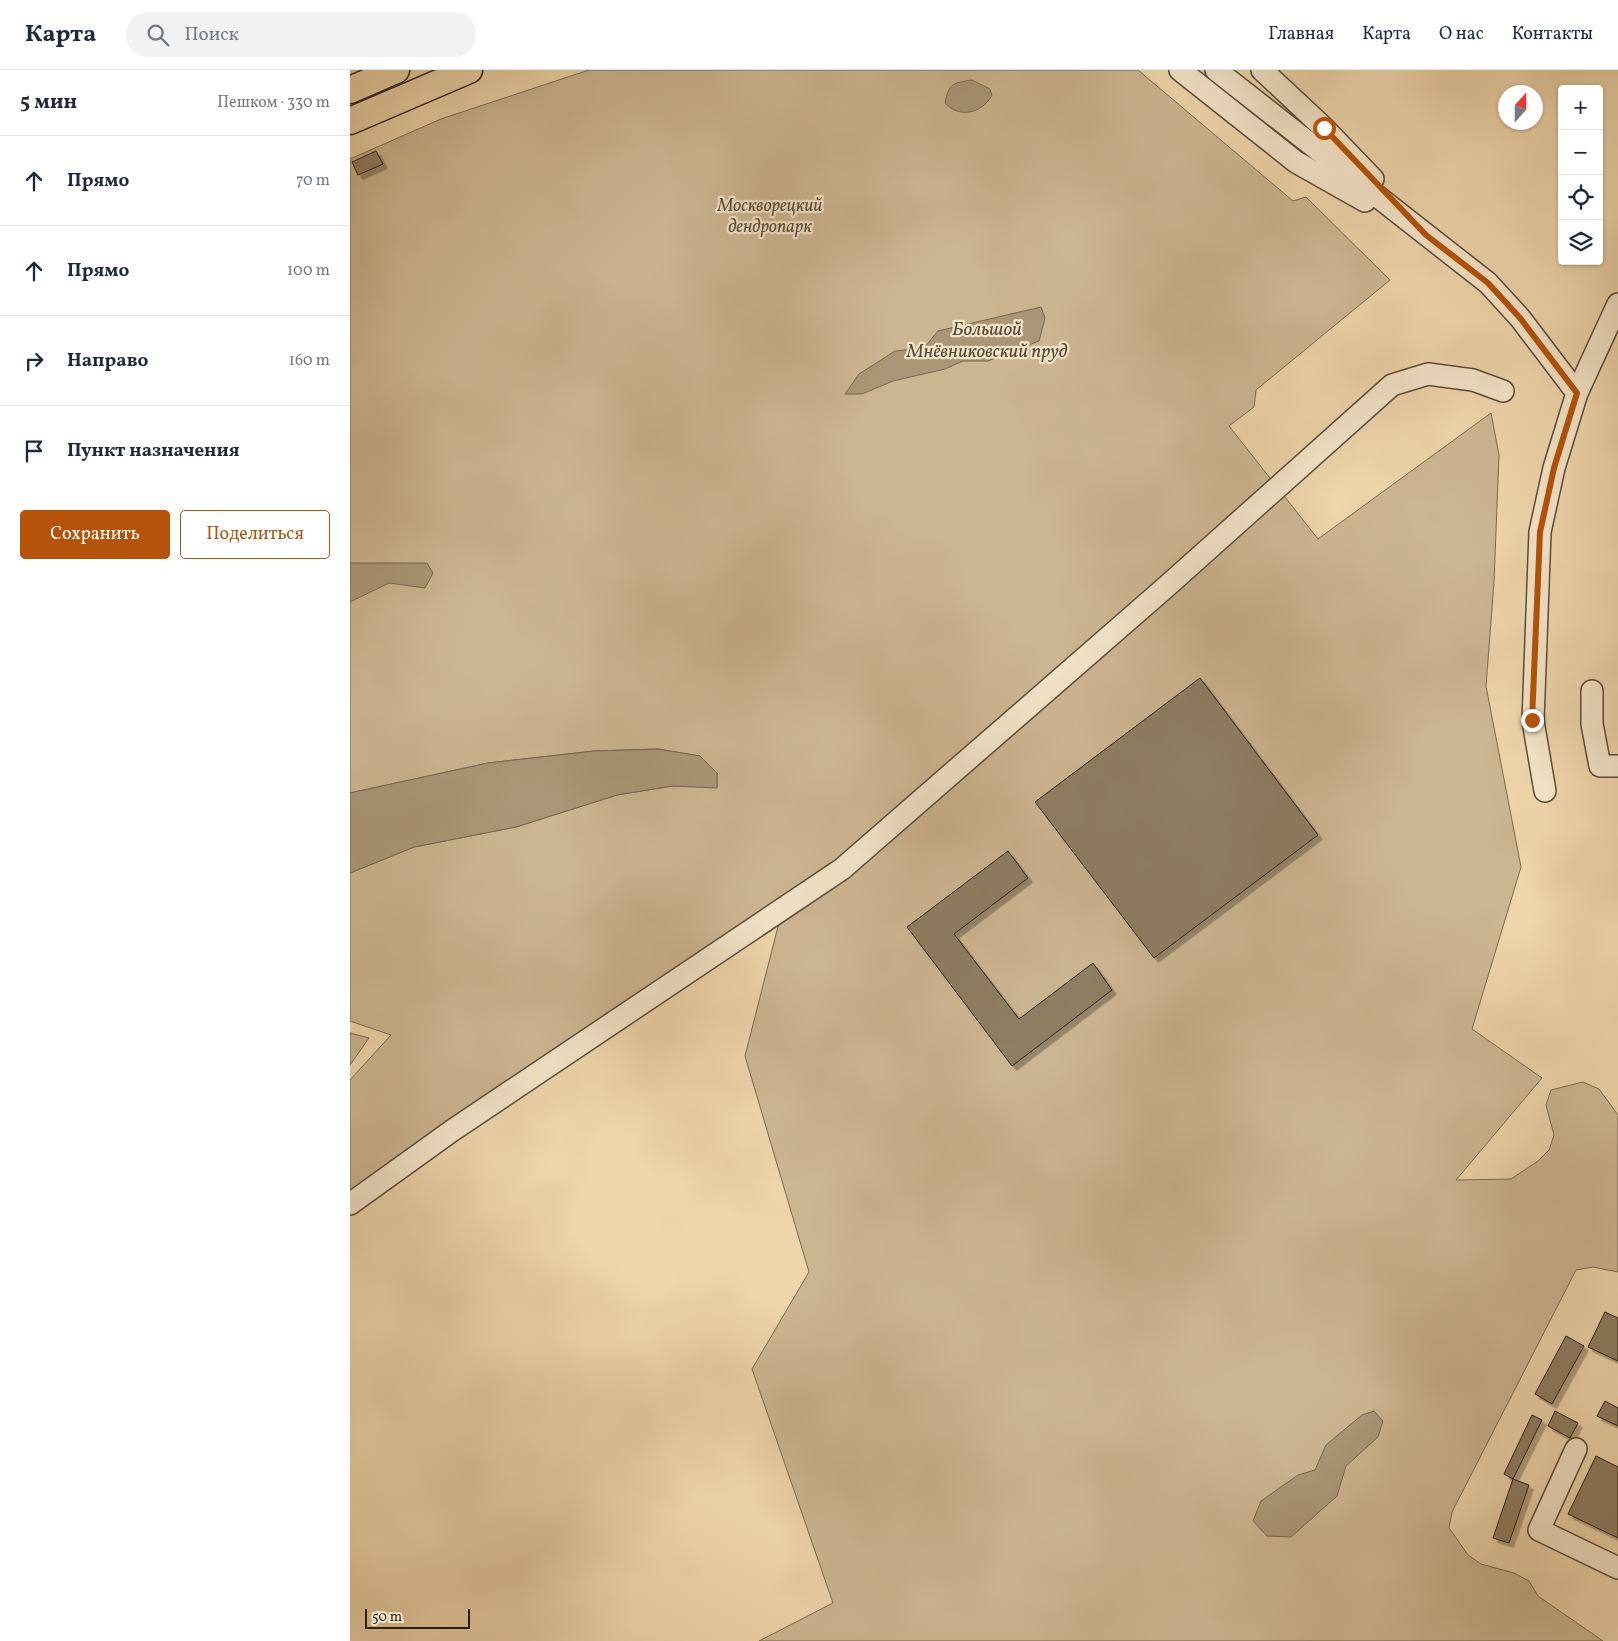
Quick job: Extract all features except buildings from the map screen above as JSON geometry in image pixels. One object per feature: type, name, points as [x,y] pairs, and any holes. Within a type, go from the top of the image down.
[{"type":"main road","points":[[350,121],[470,70]]},
{"type":"main road","points":[[350,90],[390,72]]},
{"type":"street","points":[[1180,70],[1296,162],[1426,235]]},
{"type":"street","points":[[1216,70],[1488,283],[1520,318],[1577,393]]},
{"type":"street","points":[[1262,70],[1324,128],[1426,235]]},
{"type":"street","points":[[1545,791],[1532,720],[1540,532],[1554,468],[1577,393],[1618,304]]},
{"type":"street","points":[[350,1204],[453,1130],[842,869],[1166,587],[1392,385],[1428,374],[1472,380],[1503,391]]},
{"type":"street","points":[[1592,691],[1592,724],[1600,766],[1618,766]]},
{"type":"street","points":[[1576,1449],[1540,1530],[1618,1568]]},
{"type":"green space","name":"Москворецкий дендропарк","points":[[589,70],[1138,70],[1293,201],[1306,197],[1390,280],[1256,390],[1254,407],[1229,426],[1318,539],[1491,413],[1499,455],[1494,582],[1486,686],[1521,867],[1472,1029],[1542,1078],[1456,1180],[1511,1179],[1538,1161],[1549,1150],[1554,1135],[1546,1105],[1551,1090],[1583,1082],[1599,1089],[1618,1115],[1618,1272],[1593,1267],[1576,1270],[1452,1512],[1449,1528],[1468,1555],[1481,1564],[1514,1573],[1529,1581],[1538,1596],[1603,1641],[759,1641],[833,1603],[752,1369],[809,1272],[745,1056],[783,907],[350,1196],[350,1080],[391,1035],[350,1021],[350,873],[414,847],[516,827],[617,795],[672,786],[717,787],[717,773],[700,756],[658,749],[594,751],[488,763],[350,793],[350,159],[441,119]]},
{"type":"green space","points":[[350,1033],[369,1038],[350,1065]]},
{"type":"water","points":[[972,80],[990,89],[992,95],[983,106],[977,110],[964,112],[957,111],[945,103],[948,91],[953,85]]},
{"type":"water","name":"Большой Мнёвниковский пруд","points":[[1041,307],[1045,318],[1039,341],[988,361],[963,361],[945,369],[893,381],[862,394],[845,394],[859,374],[895,351],[924,348],[938,331]]},
{"type":"water","points":[[350,563],[427,563],[433,573],[425,588],[389,583],[350,602]]},
{"type":"water","points":[[658,749],[700,756],[717,773],[717,788],[672,786],[617,795],[516,827],[414,847],[350,873],[350,793],[488,763],[594,751]]},
{"type":"water","points":[[1374,1411],[1383,1421],[1378,1437],[1346,1466],[1337,1496],[1291,1537],[1267,1536],[1253,1521],[1261,1501],[1298,1475],[1315,1470],[1326,1445],[1362,1415]]},
{"type":"route","points":[[1324,128],[1426,235],[1488,283],[1520,318],[1577,393],[1554,468],[1540,532],[1532,720]]}]
